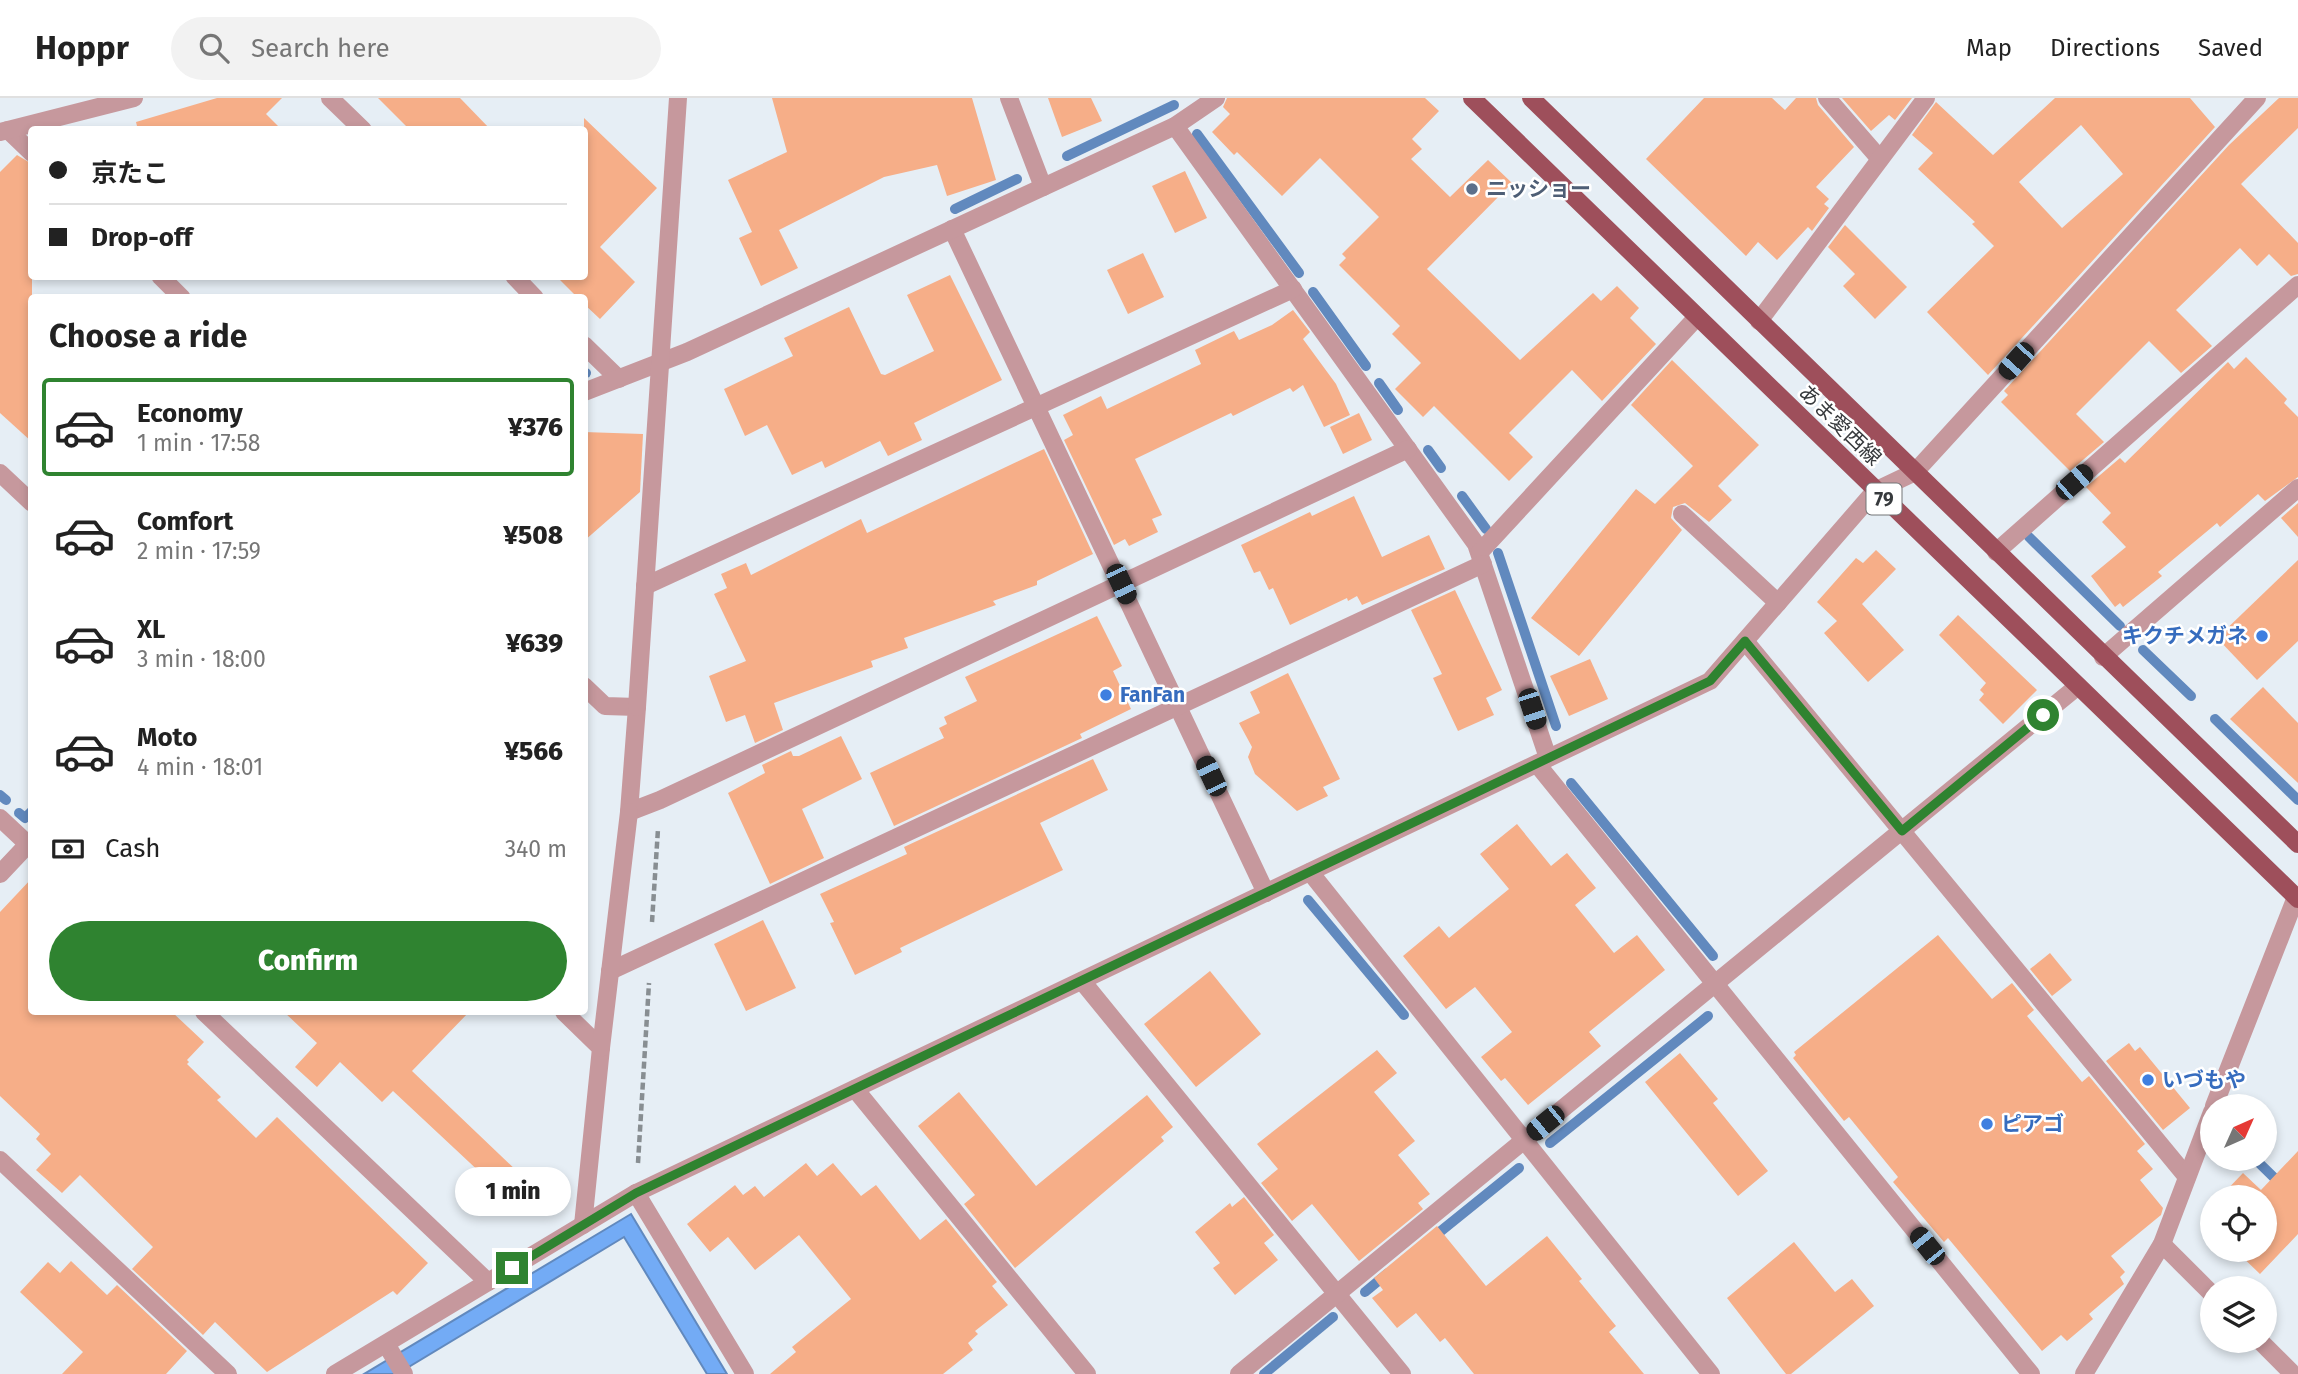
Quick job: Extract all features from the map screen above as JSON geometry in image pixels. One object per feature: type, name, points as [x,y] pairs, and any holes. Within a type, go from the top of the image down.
[{"type":"main road","name":"あま愛西線","points":[[1472,98],[2297,898]]},
{"type":"main road","name":"あま愛西線","points":[[1531,98],[2298,844]]},
{"type":"street","points":[[4,131],[134,98]]},
{"type":"street","points":[[330,98],[359,126]]},
{"type":"street","points":[[583,1225],[629,812],[678,98]]},
{"type":"street","points":[[1009,98],[1043,187]]},
{"type":"street","points":[[588,391],[660,363],[1175,126],[1216,98]]},
{"type":"street","points":[[1827,98],[1880,159]]},
{"type":"street","points":[[1759,321],[1926,98]]},
{"type":"street","points":[[335,1374],[389,1348],[488,1282],[636,1193],[1710,681],[1875,491],[1915,472],[2257,98]]},
{"type":"street","points":[[1175,126],[1408,449],[1481,558],[1542,761],[1714,985],[2031,1374]]},
{"type":"street","points":[[4,131],[28,150]]},
{"type":"street","points":[[952,229],[1266,893]]},
{"type":"street","points":[[164,280],[177,294]]},
{"type":"street","points":[[518,280],[531,294]]},
{"type":"street","points":[[1996,552],[2298,285]]},
{"type":"street","points":[[645,586],[1293,289]]},
{"type":"street","points":[[610,971],[1178,706],[1481,558],[1697,317]]},
{"type":"street","points":[[588,349],[619,379]]},
{"type":"street","points":[[629,812],[660,800],[1408,449]]},
{"type":"street","points":[[0,473],[28,499]]},
{"type":"street","points":[[2103,657],[2298,488]]},
{"type":"street","points":[[1682,514],[1778,603]]},
{"type":"street","points":[[1745,641],[2187,1177]]},
{"type":"street","points":[[1239,1374],[2078,686]]},
{"type":"street","points":[[588,690],[605,706],[637,707]]},
{"type":"street","points":[[0,818],[28,842]]},
{"type":"street","points":[[0,874],[28,846]]},
{"type":"street","points":[[1310,872],[1711,1374]]},
{"type":"street","points":[[2219,1094],[2297,898]]},
{"type":"street","points":[[1082,981],[1402,1374]]},
{"type":"street","points":[[207,1015],[488,1282]]},
{"type":"street","points":[[567,1015],[601,1048]]},
{"type":"street","points":[[855,1089],[1087,1374]]},
{"type":"street","points":[[2084,1374],[2162,1244],[2200,1143]]},
{"type":"street","points":[[0,1160],[228,1374]]},
{"type":"street","points":[[636,1193],[745,1374]]},
{"type":"street","points":[[2162,1244],[2200,1282]]},
{"type":"street","points":[[389,1348],[404,1374]]},
{"type":"street","points":[[2272,1353],[2293,1374]]},
{"type":"water","points":[[631,1214],[727,1374],[707,1374],[624,1237],[397,1374],[364,1374]]},
{"type":"building","points":[[217,98],[282,98],[266,114],[278,126],[137,126],[136,122]]},
{"type":"building","points":[[378,98],[460,98],[487,126],[406,126]]},
{"type":"building","points":[[772,98],[972,98],[996,180],[947,196],[937,165],[884,177],[779,230],[798,268],[761,286],[739,238],[752,232],[728,180],[787,152]]},
{"type":"building","points":[[1048,98],[1091,98],[1102,121],[1062,137]]},
{"type":"building","points":[[1227,98],[1425,98],[1439,111],[1412,139],[1422,149],[1411,159],[1450,197],[1488,160],[1512,183],[1427,269],[1520,360],[1593,293],[1601,301],[1617,286],[1639,308],[1630,318],[1656,344],[1602,401],[1572,370],[1509,433],[1533,457],[1509,481],[1434,406],[1423,417],[1395,389],[1421,363],[1392,334],[1400,326],[1339,265],[1346,258],[1342,254],[1379,217],[1320,158],[1282,196],[1237,152],[1234,155],[1212,132],[1230,114],[1223,107]]},
{"type":"building","points":[[1704,98],[1772,98],[1785,110],[1796,98],[1816,98],[1818,105],[1854,147],[1816,187],[1829,199],[1824,204],[1829,208],[1812,231],[1808,227],[1777,260],[1758,242],[1746,256],[1646,159]]},
{"type":"building","points":[[1842,98],[1912,98],[1895,120],[1889,115],[1871,131]]},
{"type":"building","points":[[2055,98],[2190,98],[2215,127],[1988,375],[1927,312],[1994,246],[1972,224],[1975,222],[1918,169],[1933,153],[1912,135],[1936,102],[1993,155]],"holes":[[[2081,125],[2123,174],[2062,228],[2019,182]]]},
{"type":"building","points":[[2279,98],[2298,98],[2298,128],[2241,184],[2298,243],[2298,274],[2291,276],[2269,254],[2257,266],[2240,248],[2176,310],[2212,346],[2181,373],[2149,341],[2076,414],[2104,442],[2070,471],[2001,402],[2008,395],[2004,391],[2229,145]]},
{"type":"building","points":[[584,118],[657,188],[600,247],[635,282],[600,319],[588,308],[588,294],[574,294],[560,280],[588,280],[588,126],[584,126]]},
{"type":"building","points":[[17,155],[28,162],[28,280],[32,280],[32,294],[28,294],[28,438],[0,413],[0,172]]},
{"type":"building","points":[[1185,171],[1207,218],[1175,233],[1152,186]]},
{"type":"building","points":[[1845,225],[1907,287],[1875,319],[1843,286],[1855,274],[1828,247]]},
{"type":"building","points":[[1143,253],[1164,297],[1128,314],[1107,270]]},
{"type":"building","points":[[950,275],[1002,380],[914,423],[922,440],[888,456],[880,441],[825,468],[822,461],[792,475],[767,425],[745,436],[724,389],[793,356],[784,338],[849,307],[881,374],[885,375],[934,351],[907,295]]},
{"type":"building","points":[[1293,310],[1310,332],[1303,339],[1336,384],[1350,415],[1324,427],[1303,385],[1293,392],[1290,388],[1233,416],[1231,413],[1135,459],[1162,515],[1152,519],[1158,532],[1129,546],[1125,539],[1114,545],[1064,440],[1073,435],[1063,415],[1101,396],[1107,409],[1201,364],[1195,350],[1234,331],[1239,340],[1272,325]]},
{"type":"building","points":[[2246,357],[2287,399],[2284,403],[2298,417],[2298,477],[2265,501],[2258,494],[2220,527],[2217,523],[2158,572],[2162,576],[2123,607],[2120,603],[2115,607],[2091,576],[2126,547],[2102,522],[2111,513],[2086,487],[2120,458],[2125,463],[2228,362],[2234,369]]},
{"type":"building","points":[[1672,360],[1759,445],[1718,486],[1732,500],[1709,522],[1685,503],[1673,507],[1671,518],[1682,530],[1579,656],[1531,618],[1636,489],[1655,504],[1693,466],[1631,405]]},
{"type":"building","points":[[1359,413],[1372,440],[1343,454],[1330,427]]},
{"type":"building","points":[[588,432],[643,434],[640,492],[588,538]]},
{"type":"building","points":[[1044,449],[1093,554],[1037,581],[1037,585],[993,601],[996,605],[904,638],[908,648],[871,661],[873,667],[774,703],[783,730],[755,743],[745,715],[726,722],[709,676],[746,661],[714,594],[727,588],[721,574],[746,563],[751,575],[861,519],[867,533]]},
{"type":"building","points":[[1354,496],[1382,557],[1429,535],[1445,569],[1362,605],[1357,596],[1348,601],[1347,598],[1290,625],[1273,588],[1269,590],[1260,571],[1254,573],[1241,545],[1310,512],[1312,516]]},
{"type":"building","points":[[2298,503],[2298,537],[2281,518]]},
{"type":"building","points":[[1876,550],[1896,569],[1862,604],[1904,650],[1868,682],[1824,633],[1837,621],[1817,602],[1856,558],[1863,563]]},
{"type":"building","points":[[2298,560],[2298,641],[2257,680],[2217,638]]},
{"type":"building","points":[[1455,590],[1502,690],[1486,698],[1494,715],[1458,731],[1433,678],[1442,674],[1411,610]]},
{"type":"building","points":[[1958,615],[2037,690],[2003,724],[1979,700],[1984,694],[1980,690],[1986,683],[1939,635]]},
{"type":"building","points":[[1097,616],[1122,666],[1113,671],[1131,709],[1080,734],[1082,738],[894,826],[870,773],[944,738],[939,728],[947,724],[944,717],[977,701],[965,677]]},
{"type":"building","points":[[1590,659],[1608,699],[1569,716],[1550,676]]},
{"type":"building","points":[[1288,673],[1340,779],[1323,787],[1328,796],[1297,811],[1255,774],[1248,757],[1252,747],[1239,723],[1260,713],[1250,692]]},
{"type":"building","points":[[2263,687],[2298,723],[2298,783],[2230,719]]},
{"type":"building","points":[[841,736],[862,779],[802,809],[824,858],[770,884],[728,793],[765,773],[762,765],[791,751],[793,756],[799,756]]},
{"type":"building","points":[[1093,759],[1108,790],[1040,823],[1063,870],[900,948],[902,952],[855,975],[830,923],[834,922],[820,894],[907,854],[904,847]]},
{"type":"building","points":[[1517,824],[1551,866],[1567,853],[1596,888],[1575,905],[1614,953],[1637,935],[1665,970],[1589,1032],[1601,1046],[1528,1105],[1505,1078],[1501,1081],[1481,1057],[1512,1032],[1475,987],[1446,1009],[1403,956],[1439,926],[1449,938],[1509,889],[1480,854]]},
{"type":"building","points":[[28,882],[28,1015],[175,1015],[204,1042],[187,1060],[187,1064],[221,1097],[217,1100],[256,1138],[277,1117],[428,1263],[397,1295],[393,1291],[267,1372],[215,1322],[203,1335],[132,1269],[153,1247],[80,1175],[62,1193],[36,1170],[51,1154],[36,1139],[40,1134],[0,1096],[0,912]]},
{"type":"building","points":[[763,920],[796,988],[746,1011],[714,944]]},
{"type":"building","points":[[1938,935],[1992,999],[2012,983],[2034,1010],[2027,1016],[2082,1082],[2089,1076],[2145,1144],[2137,1151],[2153,1169],[2140,1180],[2163,1208],[2161,1215],[2111,1256],[2125,1272],[2120,1277],[2124,1284],[2089,1314],[2093,1319],[2067,1341],[2061,1335],[2042,1351],[1948,1238],[1944,1242],[1893,1182],[1898,1177],[1849,1117],[1844,1121],[1793,1058],[1796,1055],[1794,1052]]},
{"type":"building","points":[[2050,953],[2072,980],[2052,996],[2030,969]]},
{"type":"building","points":[[1210,971],[1261,1034],[1196,1087],[1144,1024]]},
{"type":"building","points":[[287,1015],[466,1015],[412,1071],[518,1172],[500,1191],[393,1091],[382,1102],[340,1062],[317,1087],[295,1067],[317,1043]]},
{"type":"building","points":[[2129,1043],[2135,1051],[2140,1047],[2190,1108],[2163,1130],[2106,1061]]},
{"type":"building","points":[[1377,1050],[1397,1073],[1374,1092],[1415,1141],[1398,1155],[1430,1194],[1418,1203],[1423,1209],[1359,1261],[1312,1204],[1292,1221],[1261,1183],[1278,1169],[1257,1144]]},
{"type":"building","points":[[1680,1053],[1718,1099],[1713,1103],[1768,1171],[1738,1196],[1645,1082]]},
{"type":"building","points":[[959,1092],[1036,1186],[1147,1095],[1173,1127],[1161,1137],[1164,1141],[1015,1268],[964,1204],[975,1195],[918,1126]]},
{"type":"building","points":[[2298,1151],[2298,1234],[2277,1256],[2277,1185],[2266,1185]]},
{"type":"building","points":[[806,1163],[817,1176],[833,1163],[861,1196],[876,1185],[920,1240],[946,1219],[997,1282],[992,1286],[1008,1305],[975,1331],[978,1334],[968,1343],[973,1350],[943,1374],[770,1374],[796,1352],[792,1347],[851,1299],[799,1235],[755,1270],[728,1237],[710,1252],[687,1224],[735,1185],[743,1195],[755,1186],[764,1197]]},
{"type":"building","points":[[2243,1173],[2256,1185],[2232,1185]]},
{"type":"building","points":[[1244,1197],[1274,1235],[1264,1243],[1278,1260],[1235,1295],[1213,1268],[1220,1263],[1195,1232],[1230,1203],[1232,1207]]},
{"type":"building","points":[[1437,1226],[1486,1286],[1547,1236],[1616,1326],[1609,1332],[1644,1374],[1474,1374],[1445,1338],[1440,1342],[1416,1313],[1397,1328],[1372,1298],[1383,1290],[1374,1278]]},
{"type":"building","points":[[1794,1242],[1835,1292],[1852,1279],[1874,1306],[1791,1374],[1786,1374],[1727,1298]]},
{"type":"building","points":[[71,1261],[107,1295],[117,1285],[187,1351],[166,1374],[62,1374],[83,1352],[20,1292],[48,1262],[60,1273]]},
{"type":"building","points":[[2248,1262],[2271,1262],[2260,1274]]},
{"type":"waterway","points":[[1067,156],[1174,105]]},
{"type":"waterway","points":[[1197,134],[1299,273]]},
{"type":"waterway","points":[[955,209],[1017,179]]},
{"type":"waterway","points":[[1313,292],[1366,366]]},
{"type":"waterway","points":[[1379,383],[1398,410]]},
{"type":"waterway","points":[[1428,450],[1441,468]]},
{"type":"waterway","points":[[1462,496],[1486,529]]},
{"type":"waterway","points":[[2029,537],[2120,626]]},
{"type":"waterway","points":[[1498,553],[1556,726]]},
{"type":"waterway","points":[[2143,650],[2191,696]]},
{"type":"waterway","points":[[2215,719],[2298,800]]},
{"type":"waterway","points":[[1571,783],[1713,956]]},
{"type":"waterway","points":[[0,795],[6,800]]},
{"type":"waterway","points":[[19,813],[25,818],[28,815]]},
{"type":"waterway","points":[[1308,900],[1404,1015]]},
{"type":"waterway","points":[[1550,1143],[1708,1016]]},
{"type":"waterway","points":[[1431,1239],[1519,1168]]},
{"type":"waterway","points":[[2267,1171],[2298,1201]]},
{"type":"waterway","points":[[1365,1292],[1388,1273]]},
{"type":"waterway","points":[[1264,1374],[1333,1317]]},
{"type":"place","name":"ニッショー","points":[[1472,189]]},
{"type":"place","name":"キクチメガネ","points":[[2262,636]]},
{"type":"place","name":"FanFan","points":[[1106,695]]},
{"type":"place","name":"いづもや","points":[[2148,1080]]},
{"type":"place","name":"ピアゴ","points":[[1987,1124]]},
{"type":"route","points":[[512,1268],[636,1193],[1710,681],[1745,641],[1902,831],[2043,715]]}]
